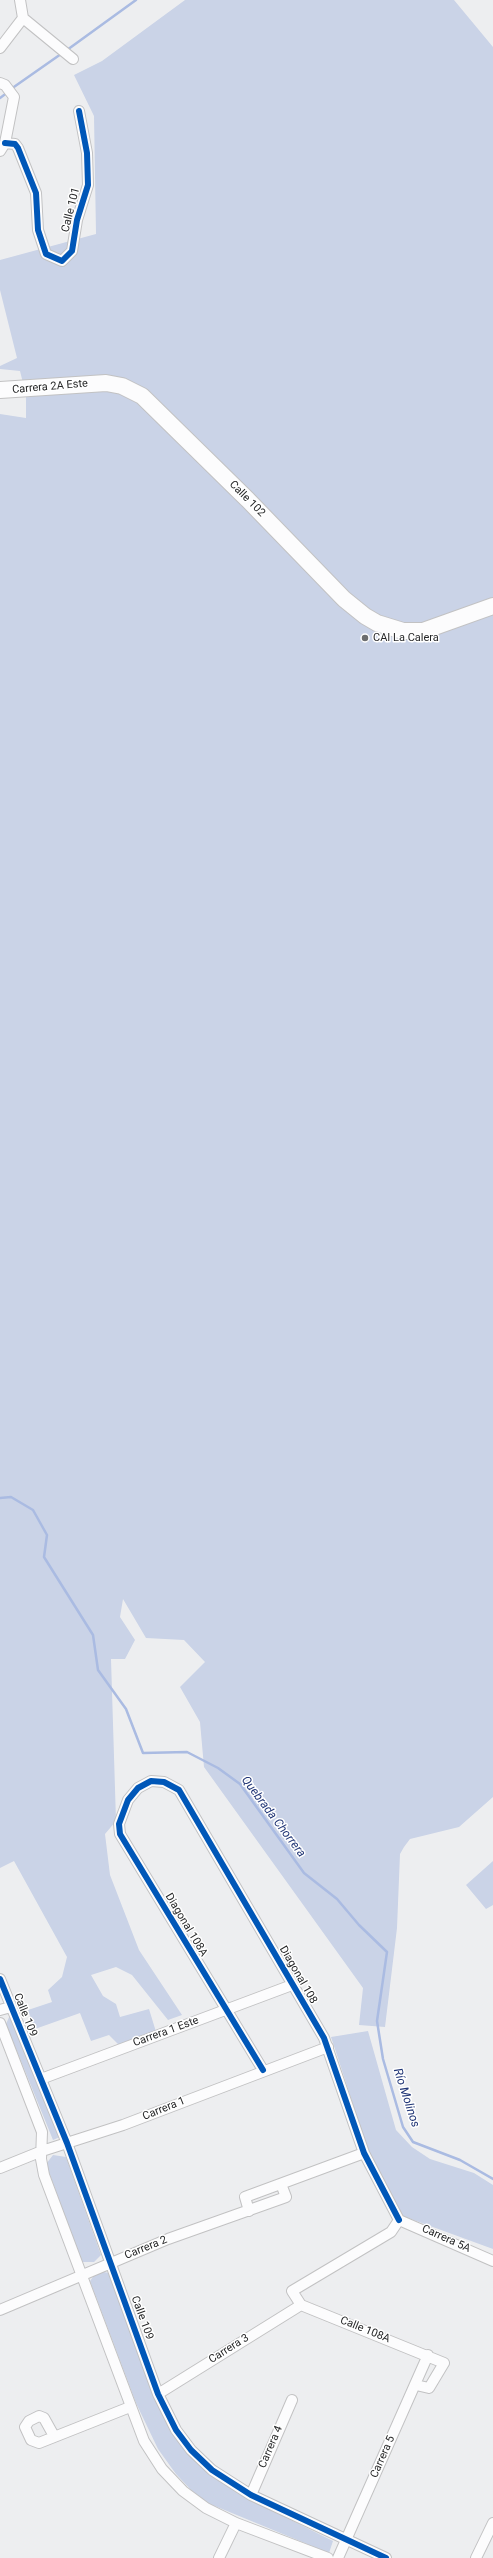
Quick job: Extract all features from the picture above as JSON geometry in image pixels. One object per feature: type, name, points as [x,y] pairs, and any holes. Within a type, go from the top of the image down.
[{"type":"main road","name":"Carrera 2A Este","points":[[2,392],[99,383]]},
{"type":"main road","name":"Calle 102","points":[[99,383],[115,384],[131,390],[156,407],[349,604],[365,616],[389,628],[403,631],[423,631],[493,606]]},
{"type":"street","points":[[20,0],[23,18],[71,58]]},
{"type":"street","points":[[0,48],[23,18]]},
{"type":"street","name":"Calle 101","points":[[7,89],[15,103],[3,147],[15,144],[18,148],[36,193],[40,242],[46,254],[62,261],[72,251],[77,220],[88,185],[87,153],[79,111]]},
{"type":"street","name":"Diagonal 108","points":[[138,1788],[152,1781],[164,1782],[179,1790],[328,2047],[364,2153],[399,2220]]},
{"type":"street","name":"Diagonal 108A","points":[[138,1788],[128,1800],[122,1815],[119,1824],[120,1834],[225,2010],[263,2070]]},
{"type":"street","name":"Calle 109","points":[[0,1979],[67,2143],[158,2394],[176,2430],[191,2450],[212,2470],[251,2495],[386,2558]]},
{"type":"street","name":"Carrera 1 Este","points":[[41,2079],[292,1985]]},
{"type":"street","points":[[0,2010],[11,2007]]},
{"type":"street","points":[[0,2023],[42,2132],[42,2168],[130,2407],[144,2441],[162,2469],[183,2491],[206,2508],[236,2523],[328,2558]]},
{"type":"street","name":"Carrera 1","points":[[0,2168],[42,2151],[124,2125],[263,2070],[328,2047]]},
{"type":"street","points":[[250,2211],[245,2197],[364,2153]]},
{"type":"street","name":"Carrera 2","points":[[0,2310],[81,2274],[168,2239],[286,2197],[282,2184]]},
{"type":"street","points":[[301,2305],[292,2291],[391,2232],[399,2220]]},
{"type":"street","name":"Carrera 5A","points":[[399,2220],[493,2261]]},
{"type":"street","name":"Carrera 3","points":[[158,2394],[301,2305]]},
{"type":"street","name":"Calle 108A","points":[[301,2305],[444,2363],[429,2388],[416,2385]]},
{"type":"street","name":"Carrera 5","points":[[338,2558],[428,2356]]},
{"type":"street","name":"Carrera 4","points":[[251,2495],[292,2400]]},
{"type":"street","points":[[54,2436],[130,2407]]},
{"type":"street","points":[[219,2558],[236,2523]]},
{"type":"street","points":[[476,2558],[493,2523]]},
{"type":"shaded area","points":[[185,0],[454,0],[493,47],[493,1797],[459,1827],[410,1839],[404,1847],[400,1854],[397,1928],[385,2027],[359,2025],[363,1988],[204,1767],[200,1722],[180,1687],[205,1662],[184,1640],[146,1638],[123,1599],[120,1617],[135,1640],[125,1659],[111,1659],[116,1821],[105,1834],[110,1875],[139,1950],[182,2015],[168,2020],[132,1975],[116,1967],[91,1975],[103,1996],[116,2004],[120,2017],[149,2009],[157,2035],[120,2046],[109,2035],[91,2041],[80,2013],[35,2029],[28,2010],[52,2002],[48,1990],[62,1977],[67,1957],[14,1861],[0,1868],[0,414],[26,418],[26,395],[20,371],[0,369],[0,366],[17,358],[0,290],[0,260],[96,234],[94,116],[74,75],[102,61]]},
{"type":"shaded area","points":[[493,1861],[493,1905],[486,1909],[466,1885]]},
{"type":"shaded area","points":[[10,2015],[60,2137],[53,2140],[6,2024]]},
{"type":"shaded area","points":[[368,2031],[396,2130],[412,2147],[430,2159],[474,2173],[493,2185],[493,2249],[400,2215],[367,2147],[331,2037]]},
{"type":"shaded area","points":[[53,2155],[66,2157],[101,2255],[94,2262],[82,2262],[46,2164]]},
{"type":"shaded area","points":[[103,2272],[110,2273],[153,2395],[171,2433],[204,2469],[227,2486],[249,2499],[333,2541],[329,2553],[210,2504],[192,2491],[176,2474],[158,2449],[136,2403],[90,2281],[95,2274]]},
{"type":"waterway","points":[[67,50],[136,0]]},
{"type":"waterway","points":[[11,89],[61,54]]},
{"type":"waterway","points":[[0,98],[8,92]]},
{"type":"waterway","name":"Quebrada Chorrera","points":[[0,1498],[11,1497],[33,1510],[47,1535],[44,1557],[93,1635],[98,1670],[126,1709],[143,1753],[187,1752],[218,1768],[240,1784],[304,1873],[337,1899],[359,1925],[387,1952],[377,2021],[383,2059],[403,2127],[413,2142],[460,2160],[493,2179]]},
{"type":"cycle path","points":[[5,143],[15,144],[18,148],[36,193],[38,230],[46,254],[62,261],[72,251],[77,220],[88,185],[87,153],[79,111]]},
{"type":"cycle path","points":[[263,2070],[120,1834],[119,1824],[128,1800],[138,1788],[151,1781],[164,1782],[179,1790],[324,2038],[364,2153],[399,2220]]},
{"type":"cycle path","points":[[0,1979],[67,2143],[158,2394],[176,2430],[191,2450],[212,2470],[251,2495],[386,2558]]},
{"type":"place","name":"CAI La Calera","points":[[365,638]]},
{"type":"water label","name":"Río Molinos","points":[[406,2098]]}]
